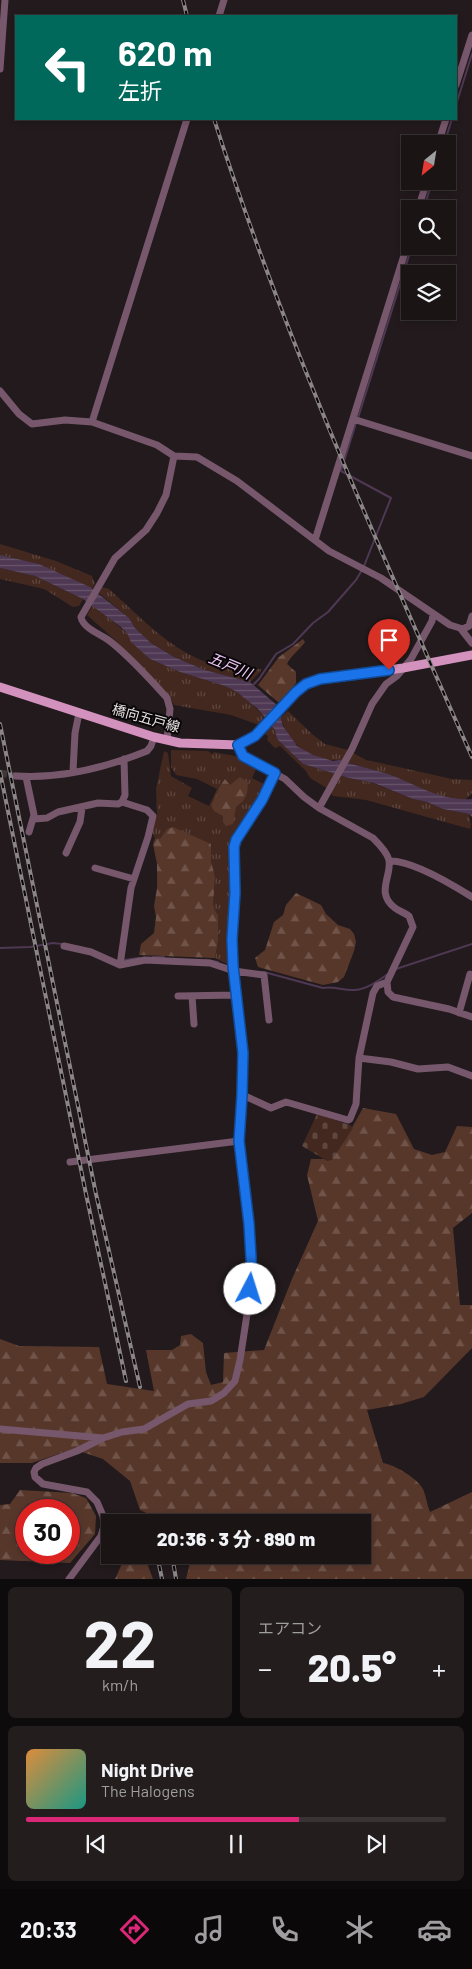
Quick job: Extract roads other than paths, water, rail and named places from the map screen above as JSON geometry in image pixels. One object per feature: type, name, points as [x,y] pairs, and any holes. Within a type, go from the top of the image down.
[{"type":"main road","points":[[238,745],[248,741],[260,731],[296,692],[306,684],[320,679],[403,668],[472,655]]},
{"type":"main road","name":"橋向五戸線","points":[[0,687],[154,737],[210,745],[238,745]]},
{"type":"street","points":[[0,69],[5,0]]},
{"type":"street","points":[[219,15],[224,0]]},
{"type":"street","points":[[457,83],[472,35]]},
{"type":"street","points":[[92,422],[187,120]]},
{"type":"street","points":[[441,135],[446,120]]},
{"type":"street","points":[[315,540],[404,255]]},
{"type":"street","points":[[0,391],[19,414],[32,424],[65,420],[92,422],[157,445],[174,456],[193,456],[212,465],[244,486],[329,551],[381,578],[450,625],[461,629],[472,643]]},
{"type":"street","points":[[354,419],[472,456]]},
{"type":"street","points":[[167,740],[170,708],[167,698],[110,641],[82,621],[83,613],[116,558],[146,530],[157,513],[166,495],[174,456]]},
{"type":"street","points":[[319,808],[352,749],[372,704],[386,684],[411,659],[432,621],[433,614]]},
{"type":"street","points":[[461,629],[469,626],[472,616]]},
{"type":"street","points":[[73,771],[74,733],[79,713]]},
{"type":"street","points":[[16,776],[57,774],[124,758],[147,751],[154,737]]},
{"type":"street","points":[[238,745],[243,756],[285,778],[304,797],[319,808],[373,838],[380,845],[389,861],[385,890],[388,900],[395,908],[409,916],[413,927],[387,982],[388,992],[393,997],[472,1017]]},
{"type":"street","points":[[122,802],[125,795],[124,758]]},
{"type":"street","points":[[70,1579],[101,1536],[104,1526],[103,1516],[97,1502],[87,1492],[43,1484],[35,1476],[34,1472],[42,1464],[77,1451],[103,1438],[122,1432],[144,1429],[188,1404],[211,1401],[224,1393],[235,1381],[240,1360],[252,1274],[249,1224],[239,1141],[243,1053],[232,939],[236,840],[262,800],[275,773]]},
{"type":"street","points":[[26,776],[34,819],[29,832]]},
{"type":"street","points":[[34,819],[47,818],[58,812],[98,803],[122,802],[147,810],[153,816],[128,903],[120,965]]},
{"type":"street","points":[[66,854],[80,822],[82,808]]},
{"type":"street","points":[[389,861],[406,864],[436,876],[472,897]]},
{"type":"street","points":[[94,868],[134,879]]},
{"type":"street","points":[[64,946],[91,952],[120,965],[144,960],[210,963],[234,971],[264,975],[269,1020]]},
{"type":"street","points":[[459,1013],[470,974]]},
{"type":"street","points":[[242,1095],[271,1108],[286,1102],[350,1119],[356,1104],[358,1058],[373,993],[377,986],[387,982]]},
{"type":"street","points":[[178,996],[236,995]]},
{"type":"street","points":[[192,996],[194,1024]]},
{"type":"street","points":[[358,1058],[391,1062],[418,1069],[448,1067],[472,1076]]},
{"type":"street","points":[[70,1162],[239,1141]]},
{"type":"street","points":[[0,1429],[103,1438]]},
{"type":"waterway","points":[[457,102],[472,54]]},
{"type":"waterway","points":[[447,135],[452,120]]},
{"type":"waterway","points":[[427,200],[429,190]]},
{"type":"waterway","points":[[358,418],[409,255]]},
{"type":"waterway","points":[[356,423],[341,471],[391,498],[364,566]]},
{"type":"waterway","name":"五戸川","points":[[251,687],[259,679],[276,654],[293,644],[313,623],[328,612],[356,580],[362,570]]},
{"type":"waterway","points":[[0,948],[30,947],[53,943],[62,944]]},
{"type":"waterway","points":[[396,969],[472,944]]},
{"type":"waterway","points":[[153,957],[164,957]]},
{"type":"waterway","points":[[124,960],[139,958]]},
{"type":"waterway","points":[[206,960],[218,962]]},
{"type":"waterway","points":[[264,972],[323,988],[351,990],[368,986],[388,974]]},
{"type":"tunnel","points":[[0,773],[16,776]]},
{"type":"railway","points":[[183,0],[187,15]]},
{"type":"railway","points":[[214,120],[241,201],[302,362],[368,521],[472,757]]},
{"type":"railway","points":[[0,724],[96,1194],[140,1387]]},
{"type":"railway","points":[[0,772],[126,1381]]},
{"type":"railway","points":[[159,1564],[162,1579]]},
{"type":"railway","points":[[174,1564],[176,1579]]}]
